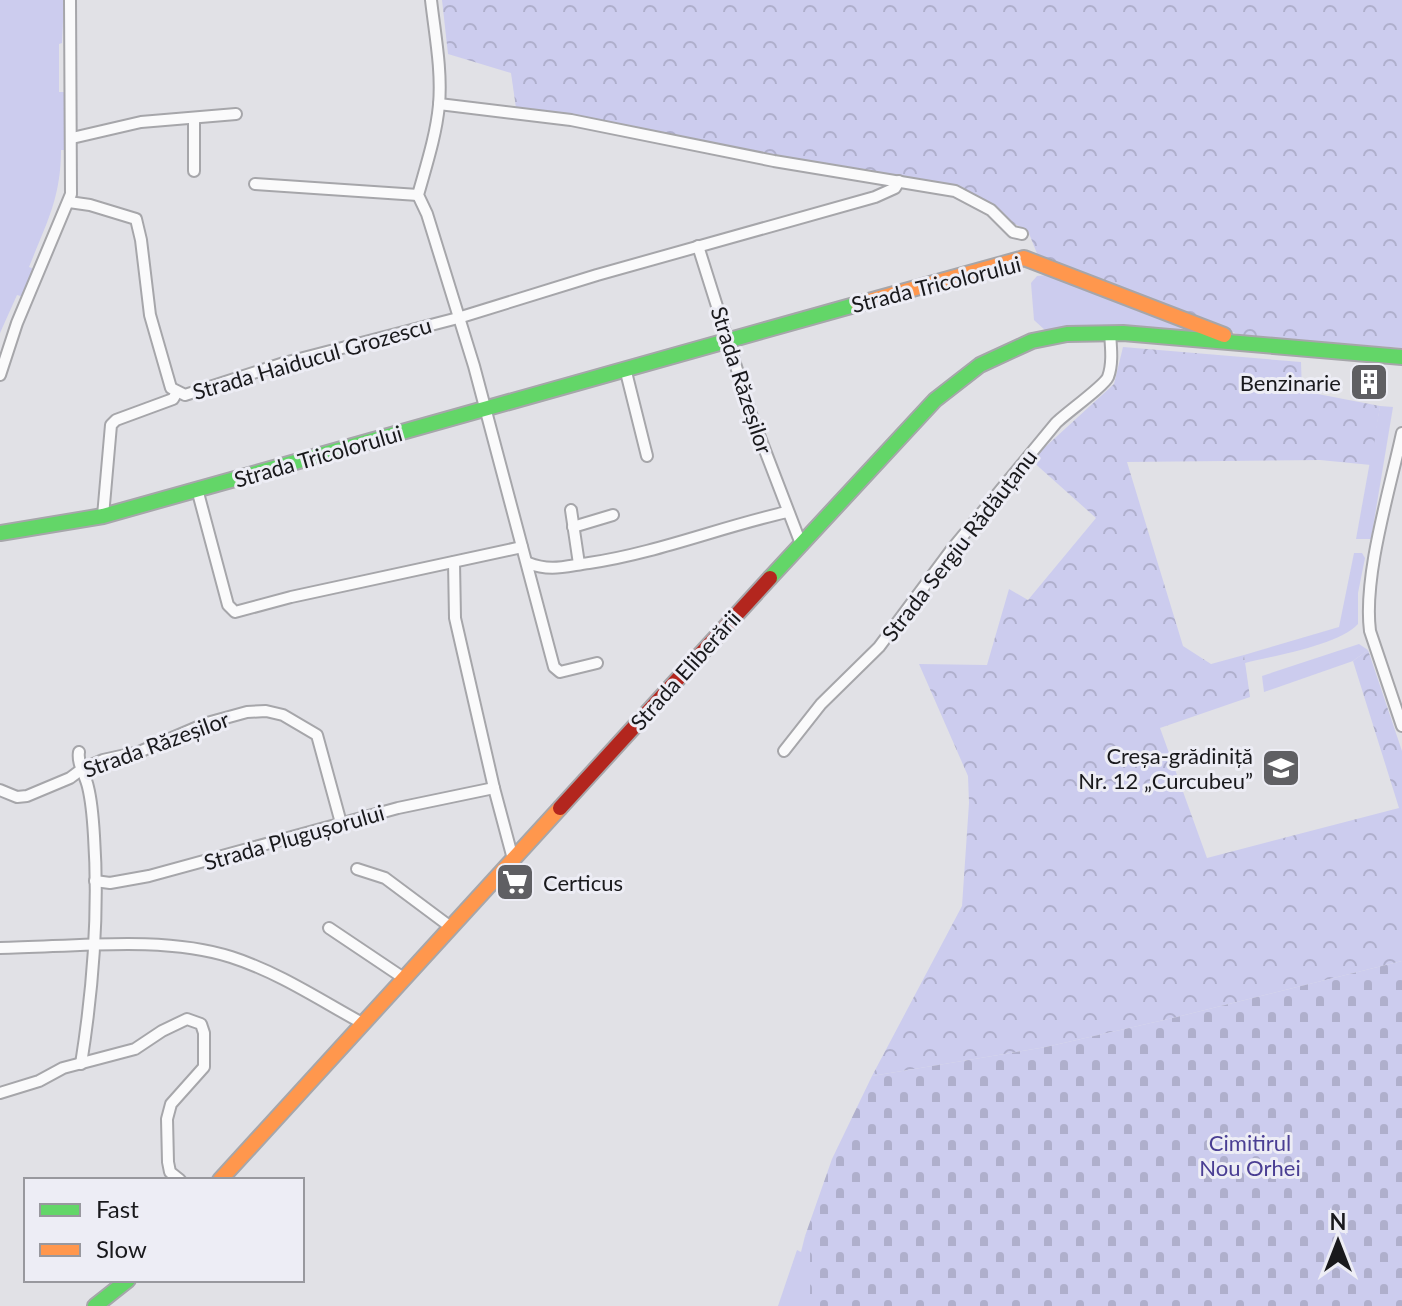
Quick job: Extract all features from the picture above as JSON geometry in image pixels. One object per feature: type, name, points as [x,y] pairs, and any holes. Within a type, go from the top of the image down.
[{"type":"street","points":[[0,375],[17,323],[69,202],[72,174],[70,0]]},
{"type":"street","points":[[255,184],[418,195],[439,104],[439,67],[431,0]]},
{"type":"street","points":[[439,104],[571,120],[774,161],[955,191],[991,210],[1013,232],[1022,234]]},
{"type":"street","points":[[72,138],[141,122],[236,114]]},
{"type":"street","points":[[194,118],[194,171]]},
{"type":"street","name":"Strada Haiducul Grozescu","points":[[69,202],[136,219],[156,343],[167,380],[177,392],[185,395],[297,359],[458,318],[875,197],[895,188],[899,181]]},
{"type":"street","name":"Strada Haiducul Grozescu","points":[[418,195],[427,214],[485,408]]},
{"type":"street","name":"Strada Răzeșilor","points":[[698,246],[751,414],[801,544]]},
{"type":"street","name":"Strada Tricolorului","points":[[0,533],[103,516],[1024,258],[1239,341]]},
{"type":"street","name":"Strada Eliberării","points":[[222,1178],[928,407],[977,368],[1032,341],[1075,334],[1110,333],[1239,341]]},
{"type":"street","name":"Strada Sergiu Rădăuțanu","points":[[784,751],[821,704],[879,647],[952,549],[1056,423],[1073,406],[1102,386],[1108,376],[1110,333]]},
{"type":"street","points":[[1239,341],[1315,351],[1402,357]]},
{"type":"street","points":[[625,368],[647,456]]},
{"type":"street","points":[[103,516],[111,425],[116,420],[173,399],[177,392]]},
{"type":"street","points":[[485,408],[556,671],[597,663]]},
{"type":"street","points":[[1402,433],[1376,557],[1368,619],[1402,726]]},
{"type":"street","points":[[197,489],[232,611],[522,547]]},
{"type":"street","points":[[571,510],[579,564]]},
{"type":"street","points":[[528,563],[555,570],[660,550],[787,512]]},
{"type":"street","points":[[573,527],[613,515]]},
{"type":"street","points":[[454,562],[455,618],[513,859]]},
{"type":"street","name":"Strada Răzeșilor","points":[[0,790],[17,797],[27,796],[103,760],[139,752],[217,720],[247,712],[266,711],[283,715],[317,735],[341,823]]},
{"type":"street","points":[[79,752],[77,761],[92,807],[95,881],[94,946],[88,1023],[81,1064]]},
{"type":"street","name":"Strada Plugușorului","points":[[95,881],[110,883],[149,876],[398,808],[494,788]]},
{"type":"street","points":[[357,869],[385,878],[452,928]]},
{"type":"street","points":[[329,928],[405,979]]},
{"type":"street","points":[[0,948],[178,946],[229,956],[259,967],[362,1023]]},
{"type":"street","points":[[0,1093],[63,1068],[135,1049],[187,1019],[201,1024],[204,1067],[171,1104],[167,1119],[170,1172],[178,1178]]},
{"type":"street","points":[[95,1306],[125,1282]]},
{"type":"green space","points":[[0,0],[64,0],[62,43],[59,44],[59,92],[67,92],[67,150],[61,150],[55,197],[29,267],[36,270],[24,297],[17,295],[0,333]]},
{"type":"green space","points":[[442,0],[1402,0],[1402,348],[1243,336],[1038,256],[1028,231],[991,204],[956,188],[516,108],[511,73],[448,54]]},
{"type":"green space","points":[[1047,275],[1187,330],[1046,331],[1034,320],[1031,283],[1037,276]]},
{"type":"green space","points":[[1123,347],[1301,362],[1302,391],[1380,406],[1371,465],[1320,460],[1127,462],[1183,646],[1211,664],[1244,655],[1250,697],[1160,728],[1207,858],[1399,808],[1353,661],[1368,650],[1402,751],[1402,961],[1046,1047],[872,1076],[962,906],[968,776],[919,664],[987,665],[1009,589],[1028,600],[1096,518],[1031,460],[1114,384]]},
{"type":"green space","points":[[1380,406],[1393,407],[1371,539],[1356,539]]},
{"type":"green space","points":[[1354,553],[1362,553],[1365,558],[1358,593],[1358,624],[1321,644],[1245,663],[1244,655],[1339,627]]},
{"type":"green space","points":[[1359,644],[1368,650],[1353,661],[1264,692],[1262,676]]},
{"type":"green space","name":"Cimitirul Nou Orhei","points":[[1402,961],[1402,1306],[810,1306],[810,1239],[805,1236],[832,1159],[872,1076],[1046,1047]]},
{"type":"green space","points":[[805,1236],[810,1238],[810,1306],[778,1306],[797,1250],[801,1252]]},
{"type":"traffic: fast","points":[[0,533],[103,516],[858,304]]},
{"type":"traffic: fast","points":[[770,578],[935,400],[980,365],[1032,341],[1067,334],[1123,333],[1402,357]]},
{"type":"traffic: fast","points":[[95,1306],[125,1282]]},
{"type":"traffic: slow","points":[[858,304],[1024,258],[1224,335]]},
{"type":"traffic: slow","points":[[222,1178],[560,808]]},
{"type":"traffic: jam","points":[[560,808],[770,578]]},
{"type":"place","name":"Benzinarie","points":[[1369,382]]},
{"type":"place","name":"Creșa-grădiniță Nr. 12 „Curcubeu”","points":[[1281,768]]},
{"type":"place","name":"Certicus","points":[[515,882]]}]
